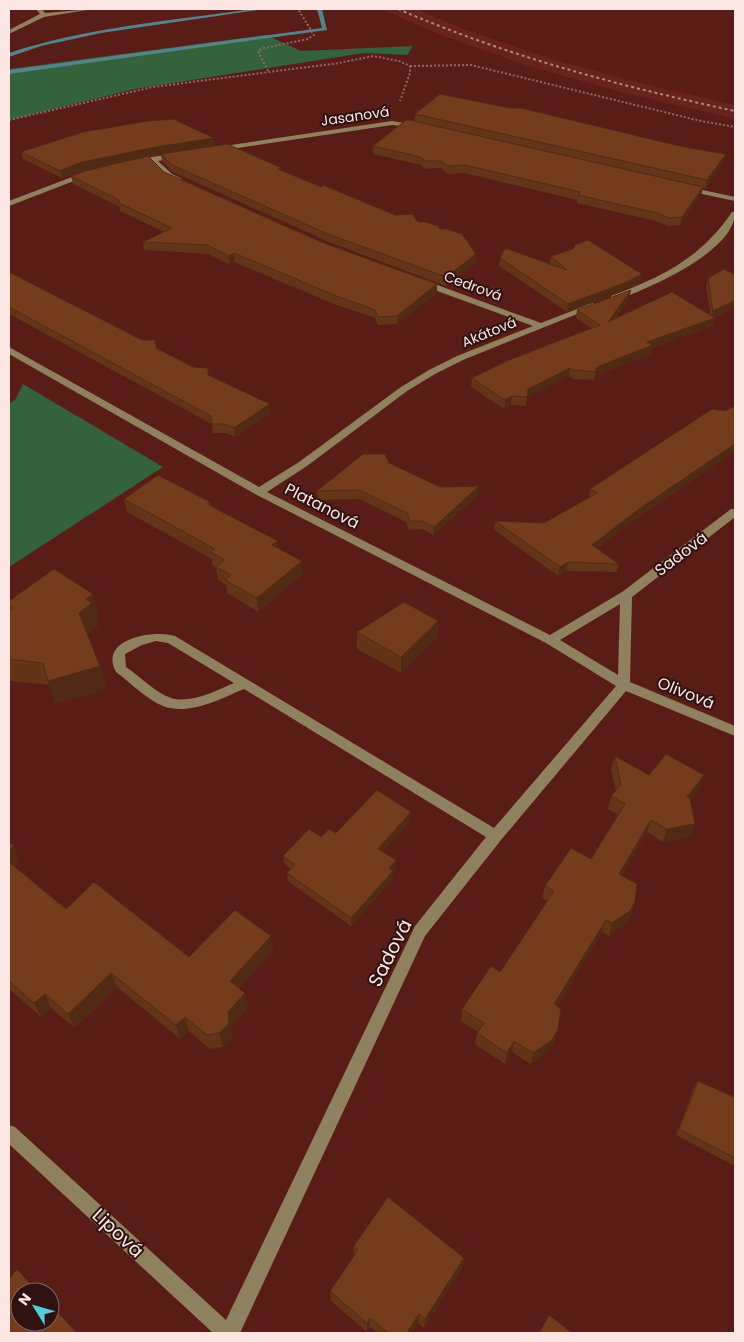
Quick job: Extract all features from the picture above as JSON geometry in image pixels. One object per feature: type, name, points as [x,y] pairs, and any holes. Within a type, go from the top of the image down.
[{"type":"street","points":[[39,9],[43,16]]},
{"type":"street","points":[[9,32],[43,16],[90,9]]},
{"type":"street","name":"Jasanová","points":[[210,150],[392,123],[428,128]]},
{"type":"street","points":[[126,164],[191,153]]},
{"type":"street","points":[[152,159],[169,176],[186,184]]},
{"type":"street","points":[[9,204],[92,173]]},
{"type":"street","points":[[678,186],[735,199]]},
{"type":"street","name":"Akátová","points":[[259,492],[303,464],[404,389],[460,358],[638,289],[672,273],[700,255],[716,241],[735,214]]},
{"type":"street","name":"Cedrová","points":[[410,277],[541,326]]},
{"type":"street","name":"Platanová","points":[[9,350],[259,492],[550,640],[624,685]]},
{"type":"street","name":"Sadová","points":[[550,640],[626,595],[735,512]]},
{"type":"street","points":[[624,685],[626,595]]},
{"type":"street","points":[[245,684],[212,697],[186,704],[167,702],[120,669],[119,652],[137,640],[158,635],[171,638],[496,836]]},
{"type":"street","name":"Sadová","points":[[228,1333],[420,932],[496,836],[624,685]]},
{"type":"street","name":"Olivová","points":[[624,685],[735,731]]},
{"type":"street","name":"Lipová","points":[[9,1133],[228,1333]]},
{"type":"path","points":[[268,71],[258,51],[264,48],[308,39],[314,35],[298,9]]},
{"type":"path","points":[[9,120],[153,87],[339,63],[373,56],[399,61],[410,66],[472,65],[701,121],[735,127]]},
{"type":"path","points":[[392,123],[410,74],[410,66]]},
{"type":"shaded area","points":[[381,9],[416,9],[464,29],[548,58],[636,82],[735,105],[735,119],[621,92],[531,67],[443,36]]},
{"type":"green space","points":[[266,35],[301,51],[413,46],[407,55],[364,53],[135,89],[9,120],[9,69]]},
{"type":"green space","points":[[23,384],[163,467],[9,567],[9,404],[15,400]]},
{"type":"building","points":[[440,94],[510,108],[521,108],[684,147],[726,154],[707,180],[415,114]]},
{"type":"building","points":[[173,119],[214,138],[150,148],[79,163],[60,171],[21,152],[83,132],[148,121]]},
{"type":"building","points":[[406,120],[703,187],[682,217],[669,218],[657,213],[578,195],[580,192],[465,165],[452,166],[446,165],[441,161],[425,161],[421,157],[373,146]]},
{"type":"building","points":[[227,144],[282,168],[278,169],[321,187],[323,185],[395,215],[412,214],[418,222],[426,222],[438,226],[440,229],[447,229],[462,234],[476,254],[446,277],[328,234],[172,165],[161,154]]},
{"type":"building","points":[[148,156],[164,172],[321,242],[437,284],[397,316],[378,317],[375,310],[234,253],[229,256],[207,245],[143,242],[172,228],[119,203],[119,200],[71,176]]},
{"type":"building","points":[[588,240],[642,274],[627,282],[568,304],[500,258],[505,248],[567,270],[551,256],[573,249],[575,245]]},
{"type":"building","points":[[724,269],[735,275],[735,300],[713,311],[708,278]]},
{"type":"building","points":[[9,272],[142,340],[155,340],[156,348],[193,367],[208,368],[208,375],[270,404],[234,428],[225,424],[212,424],[211,416],[9,307]]},
{"type":"building","points":[[631,290],[608,322],[672,292],[715,318],[647,342],[653,345],[597,367],[595,372],[570,368],[528,389],[527,397],[512,396],[505,400],[472,378],[509,360],[600,325],[577,310]]},
{"type":"building","points":[[735,406],[735,444],[639,509],[592,545],[619,564],[568,562],[560,567],[495,521],[544,523],[597,493],[590,489],[712,409],[725,411]]},
{"type":"building","points":[[363,454],[385,454],[389,463],[440,487],[479,486],[434,527],[422,521],[410,521],[407,513],[359,490],[317,491]]},
{"type":"building","points":[[158,475],[210,502],[207,504],[278,541],[272,545],[302,561],[257,598],[225,580],[231,575],[216,567],[225,560],[210,552],[215,549],[124,499]]},
{"type":"building","points":[[54,569],[93,594],[86,599],[92,603],[79,613],[100,666],[48,681],[43,663],[9,659],[9,610],[12,608],[9,605],[9,601]]},
{"type":"building","points":[[404,602],[438,621],[401,657],[357,632]]},
{"type":"building","points":[[666,754],[704,775],[687,797],[690,798],[695,824],[667,829],[651,820],[619,874],[637,884],[635,902],[630,911],[612,923],[606,920],[554,1004],[561,1009],[558,1029],[552,1040],[533,1053],[514,1041],[507,1053],[477,1033],[484,1023],[462,1009],[491,966],[500,972],[554,891],[545,886],[571,848],[591,859],[625,804],[611,796],[621,785],[615,756],[649,775]]},
{"type":"building","points":[[377,790],[411,812],[378,849],[396,860],[389,868],[393,871],[351,918],[287,873],[295,865],[283,856],[309,829],[321,837],[329,829],[336,833]]},
{"type":"building","points":[[9,842],[14,846],[9,850]]},
{"type":"building","points":[[9,862],[66,909],[94,882],[189,957],[235,910],[271,936],[230,981],[245,993],[228,1012],[229,1024],[219,1033],[207,1035],[185,1017],[176,1025],[111,973],[68,1014],[45,994],[34,1003],[9,981]]},
{"type":"building","points":[[698,1081],[734,1097],[735,1094],[735,1158],[679,1129]]},
{"type":"building","points":[[388,1197],[464,1258],[425,1319],[419,1314],[407,1333],[389,1333],[370,1318],[367,1323],[330,1291],[358,1250],[353,1247]]},
{"type":"building","points":[[17,1269],[29,1282],[10,1282],[10,1332],[60,1332],[60,1315],[77,1333],[9,1333],[9,1279]]},
{"type":"building","points":[[549,1315],[572,1333],[539,1333]]},
{"type":"waterway","points":[[9,55],[69,37],[101,31],[261,9]]},
{"type":"waterway","points":[[9,72],[325,29],[319,9]]},
{"type":"railway","points":[[398,9],[480,41],[564,68],[649,91],[735,111]]}]
